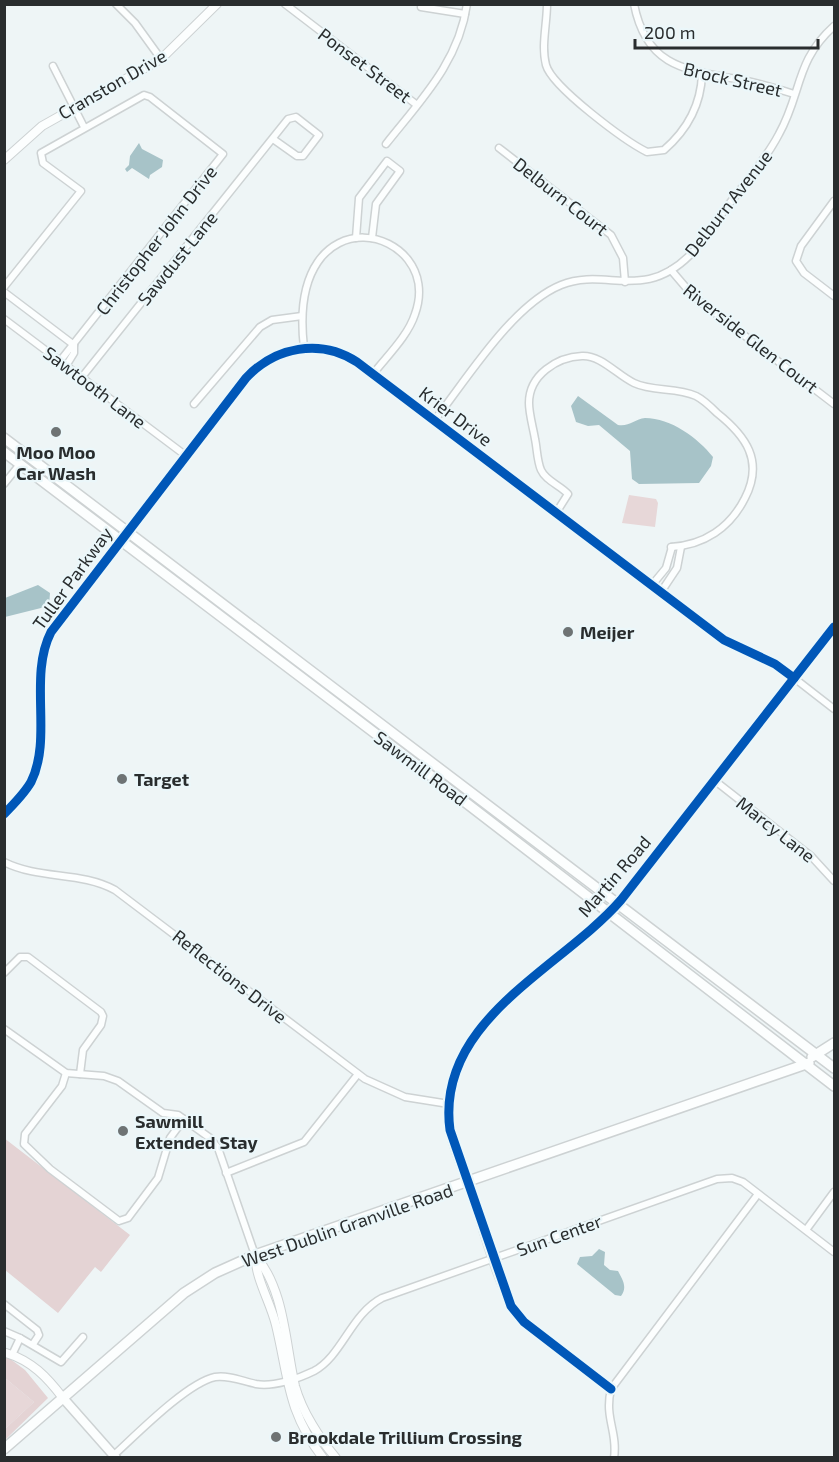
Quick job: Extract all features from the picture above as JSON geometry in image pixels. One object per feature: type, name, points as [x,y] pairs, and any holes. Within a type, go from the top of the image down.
[{"type":"main road","name":"Sawmill Road","points":[[4,438],[617,904],[816,1053],[830,1060],[834,1068]]},
{"type":"main road","name":"Sawmill Road","points":[[4,452],[610,912],[834,1086]]},
{"type":"main road","name":"West Dublin Granville Road","points":[[806,1063],[816,1053],[834,1044]]},
{"type":"main road","name":"West Dublin Granville Road","points":[[4,1449],[184,1293],[215,1273],[255,1255],[468,1183],[806,1063],[830,1060]]},
{"type":"main road","points":[[63,1398],[115,1456]]},
{"type":"street","points":[[116,4],[135,23],[161,58]]},
{"type":"street","name":"Cranston Drive","points":[[4,160],[33,132],[161,58],[217,4]]},
{"type":"street","name":"Ponset Street","points":[[285,4],[417,105]]},
{"type":"street","points":[[386,144],[450,60],[466,4]]},
{"type":"street","points":[[547,4],[545,61],[550,75],[559,86],[640,148],[656,153],[670,145],[691,117],[699,100],[702,74]]},
{"type":"street","name":"Brock Street","points":[[634,4],[639,23],[652,45],[674,65],[702,74],[752,82],[794,94]]},
{"type":"street","points":[[421,7],[465,14]]},
{"type":"street","name":"Delburn Avenue","points":[[434,420],[518,314],[538,297],[567,283],[643,280],[671,270],[694,250],[772,146],[786,121],[794,94],[812,52],[834,26]]},
{"type":"street","points":[[4,287],[81,191],[44,163],[41,153],[84,128],[53,66]]},
{"type":"street","name":"Christopher John Drive","points":[[60,361],[223,154],[147,96],[84,128]]},
{"type":"street","name":"Sawdust Lane","points":[[82,377],[273,139],[292,117],[296,117],[319,135],[303,156],[297,156],[273,139]]},
{"type":"street","name":"Delburn Court","points":[[499,148],[611,235],[623,258],[625,282]]},
{"type":"street","points":[[356,238],[359,198],[387,161],[400,171],[376,204],[372,238]]},
{"type":"street","points":[[834,201],[801,246],[796,261],[804,273],[834,296]]},
{"type":"street","points":[[304,348],[302,300],[316,262],[337,244],[356,238],[372,238],[388,242],[406,258],[415,271],[419,288],[415,315],[373,374]]},
{"type":"street","name":"Riverside Glen Court","points":[[671,270],[694,297],[834,404]]},
{"type":"street","points":[[4,292],[74,345]]},
{"type":"street","points":[[194,404],[260,327],[272,320],[302,316]]},
{"type":"street","name":"Sawtooth Lane","points":[[4,319],[185,455]]},
{"type":"street","name":"Christopher John Drive","points":[[66,366],[74,353],[74,345]]},
{"type":"street","name":"Krier Drive","points":[[126,531],[254,370],[276,356],[304,348],[337,352],[373,374],[730,644],[773,663],[834,709]]},
{"type":"street","points":[[556,513],[568,494],[540,469],[529,401],[535,383],[554,362],[583,356],[600,362],[634,383],[686,393],[701,399],[743,435],[749,450],[752,482],[741,505],[724,528],[706,536],[692,546],[671,547],[666,568],[652,585]]},
{"type":"street","points":[[4,484],[20,464]]},
{"type":"street","name":"Tuller Parkway","points":[[4,814],[27,787],[37,765],[42,662],[47,639],[126,531]]},
{"type":"street","points":[[661,592],[677,568],[681,547]]},
{"type":"street","name":"Martin Road","points":[[468,1183],[450,1130],[449,1104],[460,1062],[480,1028],[610,912],[834,627]]},
{"type":"street","name":"Marcy Lane","points":[[714,780],[805,852],[834,880]]},
{"type":"street","name":"Reflections Drive","points":[[4,862],[27,871],[88,878],[125,896],[358,1074],[397,1095],[449,1104]]},
{"type":"street","points":[[4,973],[16,960],[28,957],[101,1012],[101,1025],[83,1050],[80,1074]]},
{"type":"street","points":[[4,1029],[66,1073],[113,1079],[159,1111],[184,1119],[214,1142],[255,1255],[265,1267],[283,1320],[294,1411],[323,1458]]},
{"type":"street","points":[[66,1073],[63,1086],[24,1138],[24,1144],[37,1158],[119,1221],[128,1218],[158,1178],[170,1138],[184,1119]]},
{"type":"street","points":[[226,1173],[304,1142],[358,1074]]},
{"type":"street","name":"Sun Center","points":[[115,1456],[198,1383],[218,1377],[260,1384],[290,1379],[321,1366],[361,1316],[377,1301],[717,1179],[738,1179],[834,1251]]},
{"type":"street","points":[[468,1183],[511,1306],[519,1318],[610,1389]]},
{"type":"street","points":[[806,1230],[834,1192]]},
{"type":"street","points":[[614,1458],[615,1441],[607,1408],[610,1389],[758,1194]]},
{"type":"street","points":[[4,1304],[37,1330],[39,1335],[33,1344]]},
{"type":"street","points":[[4,1330],[33,1344],[61,1362],[83,1337]]},
{"type":"street","points":[[20,1338],[9,1354],[42,1372],[63,1398]]},
{"type":"street","points":[[290,1379],[313,1425],[336,1458]]},
{"type":"shaded area","points":[[629,495],[656,499],[658,503],[655,527],[622,523]]},
{"type":"shaded area","points":[[4,1138],[130,1235],[101,1272],[95,1267],[58,1313],[5,1270]]},
{"type":"shaded area","points":[[5,1355],[25,1370],[48,1398],[5,1440],[5,1429],[34,1402],[5,1378]]},
{"type":"shaded area","points":[[5,1378],[34,1402],[5,1429]]},
{"type":"water","points":[[139,143],[142,149],[163,160],[162,167],[150,175],[149,179],[132,168],[127,172],[125,169]]},
{"type":"water","points":[[578,396],[618,425],[645,418],[674,425],[692,436],[707,450],[713,457],[711,466],[699,483],[639,484],[632,479],[630,451],[599,425],[588,426],[576,422],[571,406]]},
{"type":"water","points":[[38,585],[50,593],[49,606],[5,617],[5,598]]},
{"type":"water","points":[[599,1249],[605,1252],[604,1265],[610,1270],[618,1271],[621,1277],[624,1286],[621,1296],[615,1295],[577,1264],[580,1257],[592,1256]]},
{"type":"cycle path","points":[[4,814],[31,782],[37,765],[41,727],[41,668],[44,650],[51,632],[246,378],[270,359],[298,349],[328,350],[357,362],[724,640],[775,664],[794,678]]},
{"type":"cycle path","points":[[611,1389],[524,1322],[511,1306],[450,1130],[451,1091],[462,1057],[482,1027],[507,1000],[596,925],[621,900],[834,627]]},
{"type":"place","name":"Moo Moo Car Wash","points":[[56,432]]},
{"type":"place","name":"Meijer","points":[[568,632]]},
{"type":"place","name":"Target","points":[[122,779]]},
{"type":"place","name":"Sawmill Extended Stay","points":[[123,1131]]},
{"type":"place","name":"Brookdale Trillium Crossing","points":[[276,1437]]}]
